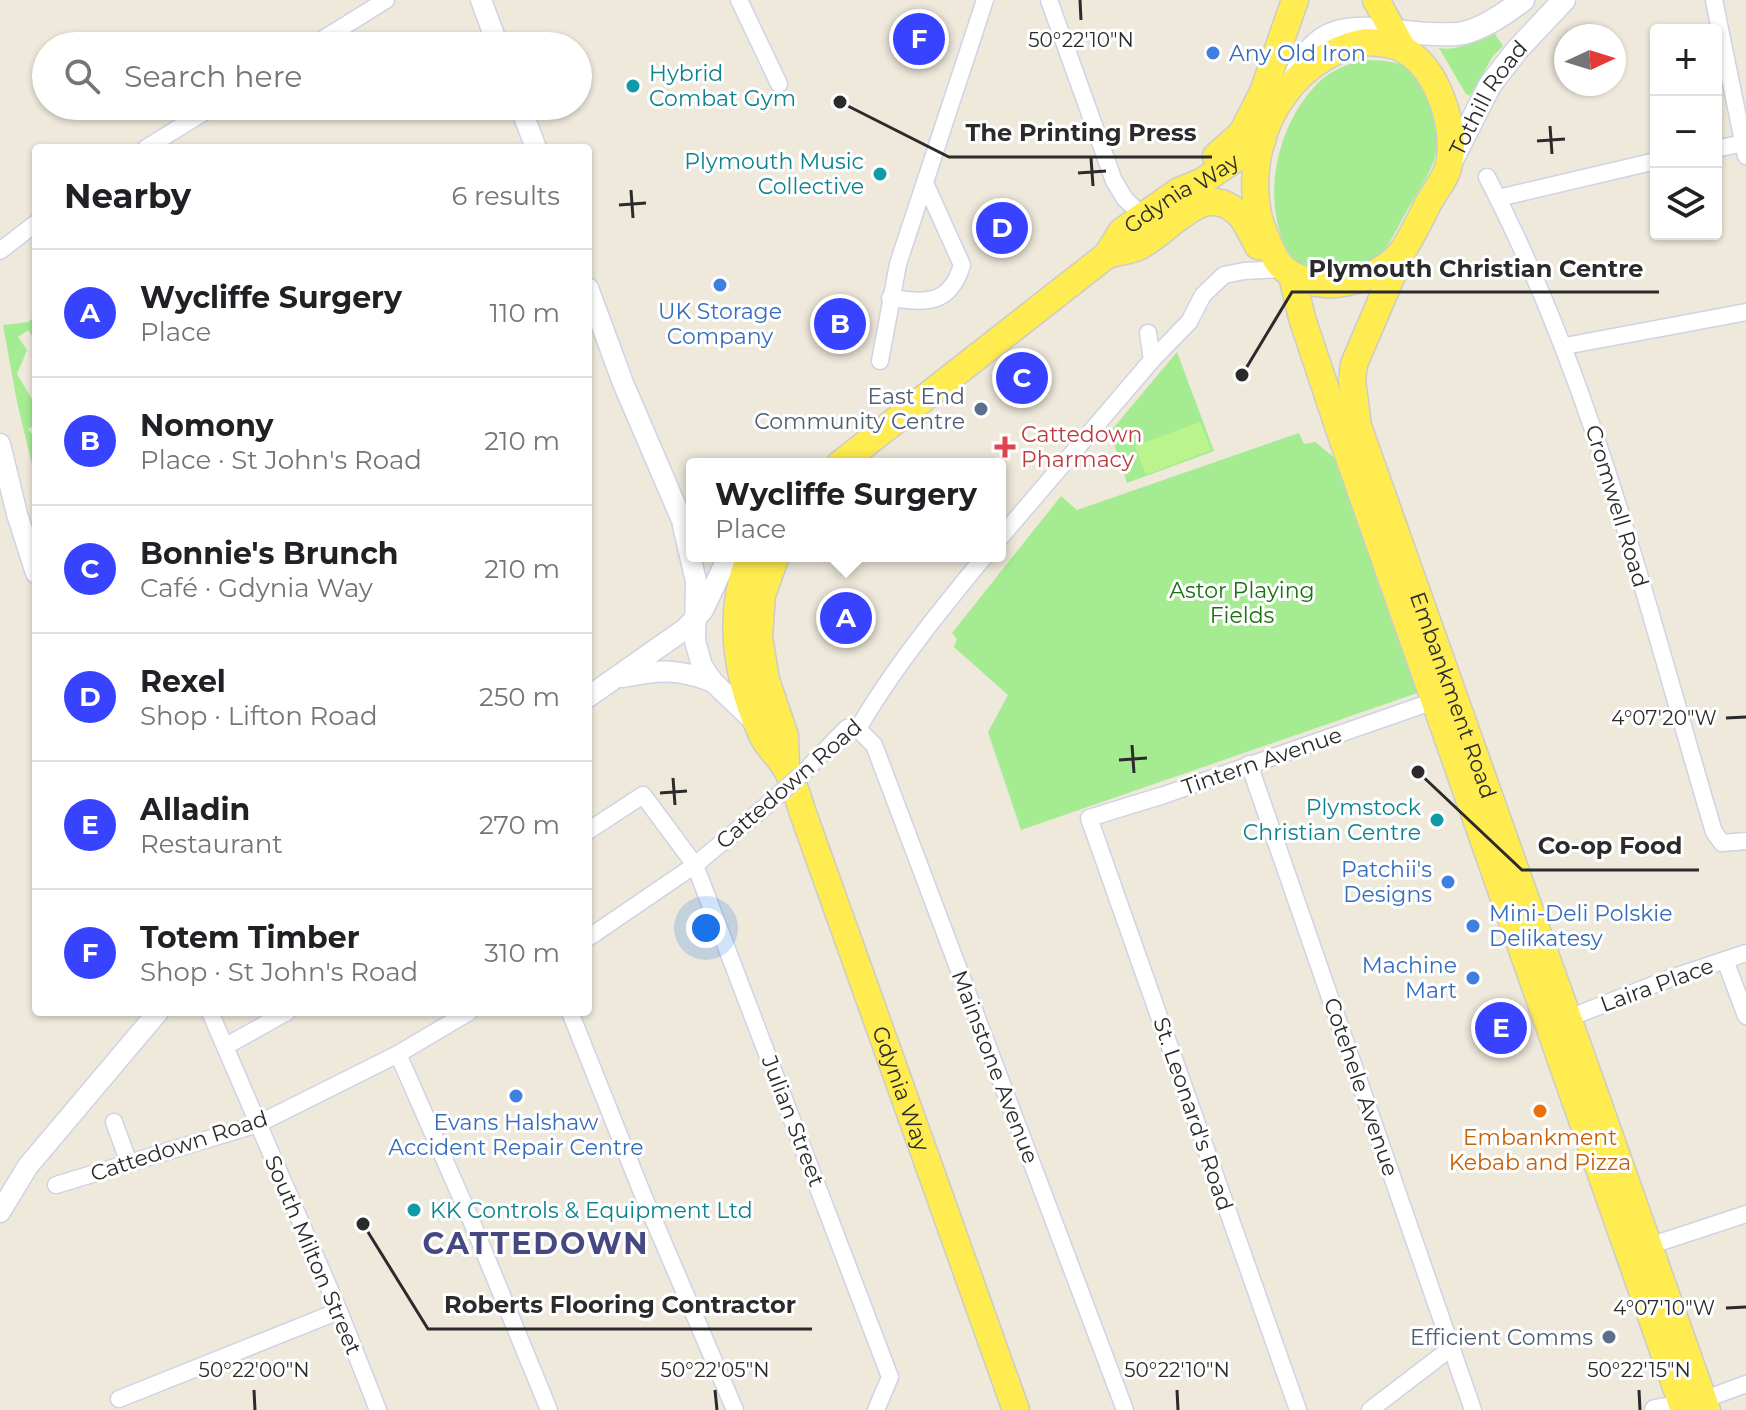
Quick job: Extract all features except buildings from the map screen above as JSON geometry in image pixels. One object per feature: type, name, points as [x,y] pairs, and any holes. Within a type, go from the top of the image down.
[{"type":"main road","points":[[1288,87],[1331,52],[1365,42],[1384,43],[1403,49],[1417,59],[1439,93],[1445,112],[1449,166],[1402,252],[1384,266],[1349,283],[1330,285],[1284,269],[1258,214],[1257,168],[1262,141],[1288,87],[1297,0]]},
{"type":"main road","points":[[1179,191],[1184,181],[1242,133],[1263,92],[1297,0]]},
{"type":"main road","name":"Tothill Road","points":[[1288,87],[1307,43],[1319,30],[1347,17],[1381,11],[1434,33],[1459,34],[1471,31],[1523,0]]},
{"type":"main road","name":"Tothill Road","points":[[1449,166],[1490,85],[1517,50],[1564,0]]},
{"type":"main road","points":[[1381,11],[1403,49]]},
{"type":"main road","name":"Gdynia Way","points":[[848,458],[1107,255],[1121,232],[1179,191],[1201,182],[1262,141]]},
{"type":"main road","name":"Gdynia Way","points":[[1107,255],[1138,247],[1195,206],[1218,201],[1240,216],[1262,252],[1284,269]]},
{"type":"main road","name":"Embankment Road","points":[[1402,252],[1354,364],[1352,380],[1358,426],[1649,1246],[1694,1407]]},
{"type":"main road","name":"Embankment Road","points":[[1284,269],[1434,701],[1694,1407]]},
{"type":"main road","name":"Gdynia Way","points":[[748,562],[737,598],[736,638],[744,686],[763,739],[786,768]]},
{"type":"main road","name":"Gdynia Way","points":[[774,562],[762,595],[759,637],[766,680],[785,736],[786,768],[1016,1410]]},
{"type":"street","points":[[335,32],[386,0]]},
{"type":"street","points":[[481,0],[493,32]]},
{"type":"street","points":[[739,0],[779,84]]},
{"type":"street","points":[[880,361],[898,264],[985,0]]},
{"type":"street","points":[[1049,0],[1114,181],[1125,199],[1143,216]]},
{"type":"street","points":[[1714,0],[1744,150],[1722,149]]},
{"type":"street","points":[[152,144],[191,120]]},
{"type":"street","points":[[525,120],[534,144]]},
{"type":"street","points":[[1498,198],[1650,162]]},
{"type":"street","name":"Cromwell Road","points":[[1487,177],[1565,346],[1598,444],[1714,832],[1722,843],[1746,841]]},
{"type":"street","points":[[890,298],[927,300],[945,296],[960,273],[962,265],[925,183]]},
{"type":"street","points":[[0,251],[32,226]]},
{"type":"street","points":[[1006,531],[1152,360],[1189,322],[1203,295],[1224,275],[1284,269]]},
{"type":"street","points":[[592,299],[623,383],[686,527]]},
{"type":"street","points":[[1565,346],[1746,312]]},
{"type":"street","points":[[1148,333],[1152,360]]},
{"type":"street","points":[[0,444],[32,561]]},
{"type":"street","points":[[681,518],[686,539]]},
{"type":"street","points":[[691,562],[696,581],[694,619],[697,652],[713,682],[758,725]]},
{"type":"street","points":[[592,694],[703,610],[724,562]]},
{"type":"street","name":"Cattedown Road","points":[[592,935],[695,865],[820,758],[847,728],[858,729],[873,703],[980,562]]},
{"type":"street","points":[[617,678],[655,671],[678,671],[713,682]]},
{"type":"street","name":"Tintern Avenue","points":[[1089,818],[1434,701]]},
{"type":"street","name":"Mainstone Avenue","points":[[858,729],[874,745],[1125,1410]]},
{"type":"street","name":"Cotehele Avenue","points":[[1249,764],[1473,1410]]},
{"type":"street","name":"Julian Street","points":[[592,828],[643,795],[695,865],[890,1377],[876,1410]]},
{"type":"street","name":"St. Leonard's Road","points":[[1089,818],[1298,1410]]},
{"type":"street","name":"Laira Place","points":[[1569,1018],[1668,979],[1746,953]]},
{"type":"street","points":[[1725,960],[1746,1016]]},
{"type":"street","points":[[0,1212],[28,1166],[155,1016]]},
{"type":"street","name":"South Milton Street","points":[[212,1016],[339,1311],[378,1410]]},
{"type":"street","points":[[226,1046],[280,1016]]},
{"type":"street","name":"Cattedown Road","points":[[56,1185],[258,1124],[398,1054],[462,1016]]},
{"type":"street","points":[[572,1016],[643,1195],[735,1410]]},
{"type":"street","points":[[398,1054],[549,1410]]},
{"type":"street","points":[[114,1122],[129,1163]]},
{"type":"street","points":[[1649,1246],[1746,1214]]},
{"type":"street","points":[[119,1399],[339,1311]]},
{"type":"street","points":[[1370,1410],[1451,1348]]},
{"type":"street","points":[[1655,1410],[1694,1407],[1746,1384]]},
{"type":"green space","points":[[1491,28],[1503,46],[1493,56],[1470,96],[1439,48],[1460,47]]},
{"type":"green space","points":[[1362,60],[1399,64],[1417,77],[1434,112],[1436,152],[1427,176],[1380,256],[1356,270],[1322,272],[1296,261],[1282,240],[1276,214],[1275,175],[1285,136],[1303,101],[1326,76]]},
{"type":"green space","points":[[32,319],[32,336],[28,330],[18,337],[27,350],[17,374],[32,399],[32,426],[28,429],[32,434],[32,464],[3,325]]},
{"type":"green space","points":[[1177,352],[1214,451],[1127,483],[1110,432]]},
{"type":"green space","points":[[1200,422],[1211,450],[1146,475],[1135,446]]},
{"type":"green space","name":"Astor Playing Fields","points":[[1299,433],[1304,444],[1315,442],[1341,463],[1423,691],[1021,830],[988,732],[1008,695],[954,647],[957,639],[952,633],[1061,496],[1077,510]]},
{"type":"place","name":"Totem Timber","points":[[919,39]]},
{"type":"place","name":"Any Old Iron","points":[[1213,53]]},
{"type":"place","name":"Hybrid Combat Gym","points":[[633,86]]},
{"type":"place","name":"The Printing Press","points":[[840,102]]},
{"type":"place","name":"Plymouth Music Collective","points":[[880,174]]},
{"type":"place","name":"Rexel","points":[[1002,228]]},
{"type":"place","name":"UK Storage Company","points":[[720,285]]},
{"type":"place","name":"Nomony","points":[[840,324]]},
{"type":"place","name":"Plymouth Christian Centre","points":[[1242,375]]},
{"type":"place","name":"Bonnie's Brunch","points":[[1022,378]]},
{"type":"place","name":"East End Community Centre","points":[[981,409]]},
{"type":"place","name":"Cattedown Pharmacy","points":[[1005,447]]},
{"type":"place","name":"Wycliffe Surgery","points":[[846,618]]},
{"type":"place","name":"Co-op Food","points":[[1418,772]]},
{"type":"place","name":"Plymstock Christian Centre","points":[[1437,820]]},
{"type":"place","name":"Patchii's Designs","points":[[1448,882]]},
{"type":"place","name":"Mini-Deli Polskie Delikatesy","points":[[1473,926]]},
{"type":"place","name":"Machine Mart","points":[[1473,978]]},
{"type":"place","name":"Alladin","points":[[1501,1028]]},
{"type":"place","name":"Evans Halshaw Accident Repair Centre","points":[[516,1096]]},
{"type":"place","name":"Embankment Kebab and Pizza","points":[[1540,1111]]},
{"type":"place","name":"KK Controls & Equipment Ltd","points":[[414,1210]]},
{"type":"place","name":"Roberts Flooring Contractor","points":[[363,1224]]},
{"type":"place","name":"Efficient Comms","points":[[1609,1337]]},
{"type":"district","name":"CATTEDOWN","points":[[536,1243]]}]
